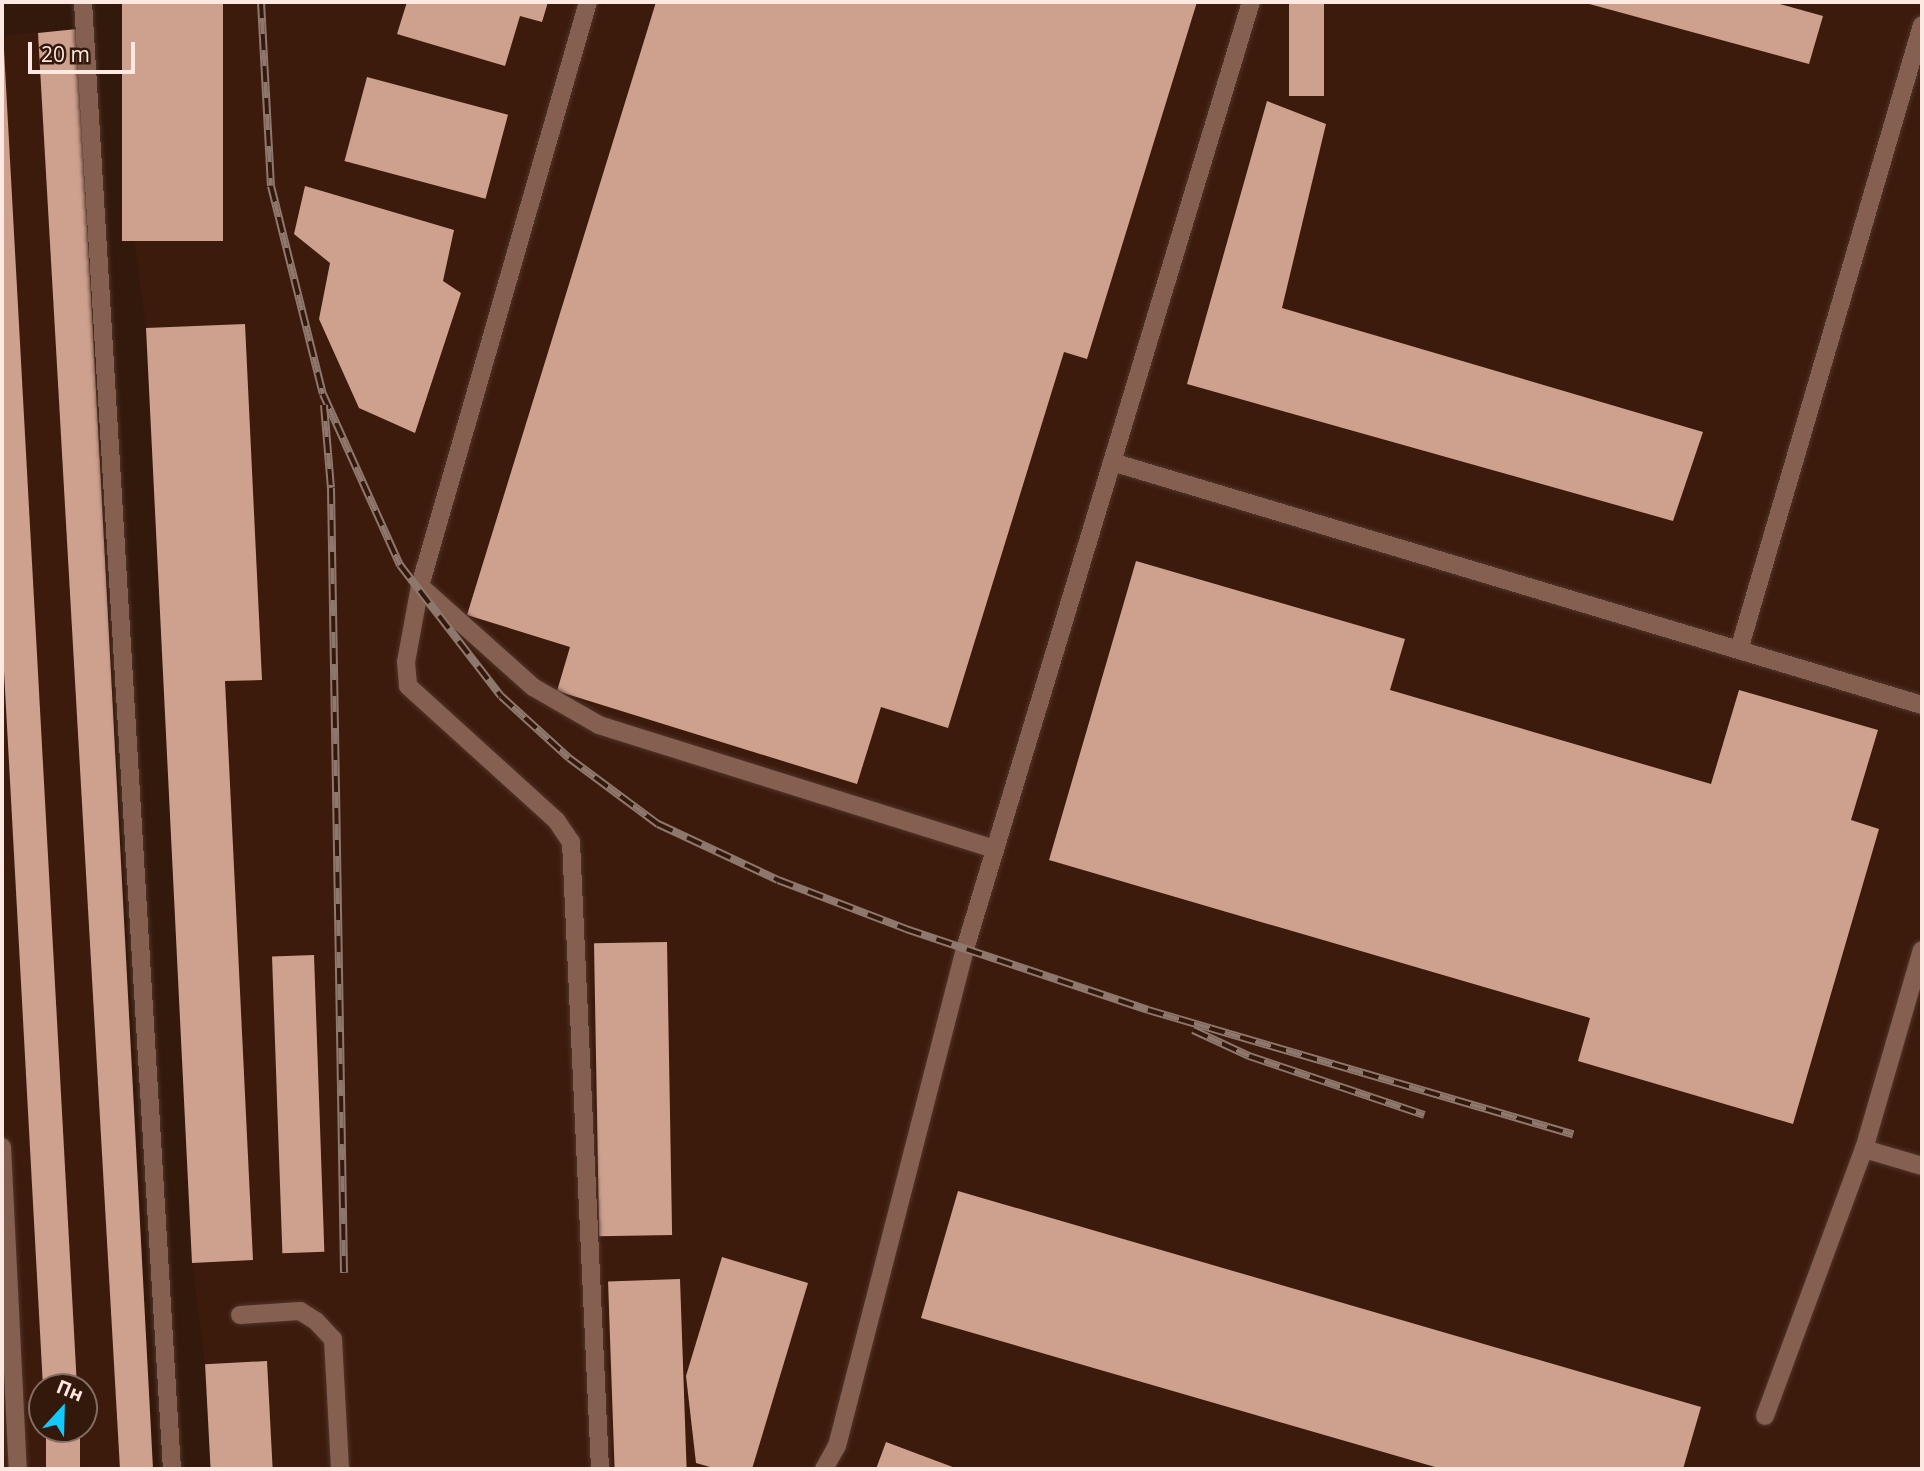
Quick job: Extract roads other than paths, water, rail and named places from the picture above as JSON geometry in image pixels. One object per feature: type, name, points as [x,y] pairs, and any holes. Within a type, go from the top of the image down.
[{"type":"lane","points":[[83,2],[172,1469]]},
{"type":"lane","points":[[588,2],[420,586],[405,662],[408,686],[556,820],[571,842],[600,1469]]},
{"type":"lane","points":[[824,1469],[837,1446],[965,949],[1251,2]]},
{"type":"lane","points":[[1739,650],[1922,25]]},
{"type":"lane","points":[[1112,463],[1922,705]]},
{"type":"lane","points":[[420,586],[533,687],[599,725],[995,849]]},
{"type":"lane","points":[[1765,1416],[1864,1149],[1922,950]]},
{"type":"lane","points":[[2,1147],[18,1469]]},
{"type":"lane","points":[[1864,1149],[1922,1166]]},
{"type":"lane","points":[[240,1315],[300,1311],[316,1321],[333,1339],[340,1469]]},
{"type":"railway","points":[[261,2],[271,186],[323,394],[400,565],[501,696],[569,758],[658,824],[778,880],[906,929],[1148,1010],[1573,1134]]},
{"type":"railway","points":[[324,405],[331,488],[344,1273]]},
{"type":"railway","points":[[1193,1030],[1249,1056],[1424,1115]]}]
